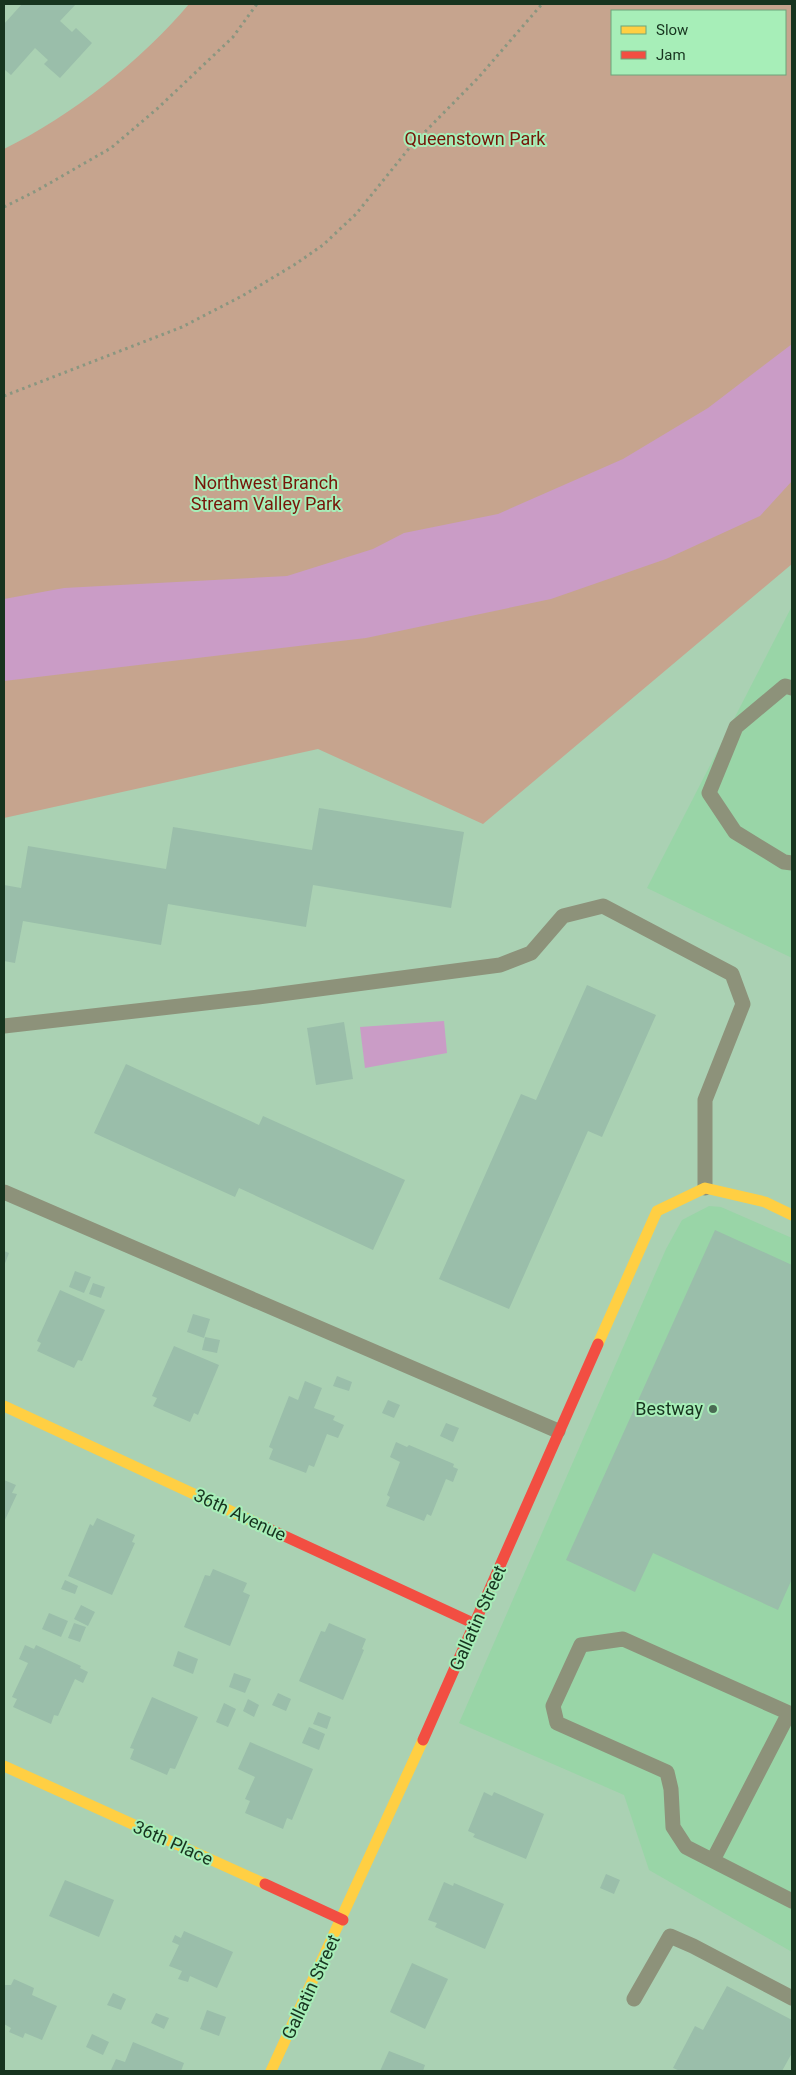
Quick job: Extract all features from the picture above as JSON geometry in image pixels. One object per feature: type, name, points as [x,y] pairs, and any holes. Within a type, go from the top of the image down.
[{"type":"street","points":[[705,1188],[765,1202],[792,1215]]},
{"type":"street","name":"Gallatin Street","points":[[271,2071],[343,1920],[476,1624],[558,1431],[657,1211],[705,1188]]},
{"type":"street","name":"36th Avenue","points":[[4,1406],[476,1624]]},
{"type":"street","name":"36th Place","points":[[4,1766],[343,1920]]},
{"type":"lane","points":[[792,688],[786,686],[736,727],[708,793],[735,832],[784,862],[792,863]]},
{"type":"lane","points":[[4,1026],[258,997],[500,965],[531,953],[563,916],[603,906],[732,974],[743,1004],[705,1100],[705,1188]]},
{"type":"lane","points":[[4,1192],[558,1431]]},
{"type":"lane","points":[[713,1860],[791,1710],[623,1639],[581,1645],[553,1706],[557,1724],[667,1772],[671,1789],[673,1827],[686,1847],[792,1901]]},
{"type":"lane","points":[[634,1999],[670,1936],[693,1946],[792,1998]]},
{"type":"path","points":[[4,207],[36,192],[111,148],[158,108],[233,37],[257,4]]},
{"type":"path","points":[[4,396],[182,327],[242,296],[323,245],[356,214],[411,146],[478,78],[542,4]]},
{"type":"shaded area","points":[[792,344],[792,481],[760,516],[666,559],[551,599],[366,638],[4,681],[4,599],[64,588],[287,576],[373,549],[404,533],[498,514],[623,459],[708,408]]},
{"type":"shaded area","points":[[792,606],[792,958],[647,888]]},
{"type":"shaded area","points":[[444,1021],[447,1053],[365,1068],[360,1027]]},
{"type":"shaded area","points":[[709,1206],[721,1207],[792,1238],[792,1952],[649,1870],[624,1795],[459,1723],[666,1249],[682,1220]]},
{"type":"green space","name":"Northwest Branch Stream Valley Park","points":[[189,4],[792,4],[792,564],[483,824],[318,749],[4,818],[4,149],[29,136],[79,104],[104,86],[149,46]]},
{"type":"building","points":[[22,4],[76,4],[60,21],[72,32],[76,28],[92,43],[60,78],[44,64],[48,60],[35,48],[11,75],[5,70],[4,72],[4,24]]},
{"type":"building","points":[[319,808],[464,832],[451,908],[313,885],[306,927],[168,904],[161,945],[23,921],[15,963],[4,961],[4,885],[21,888],[28,846],[166,869],[173,827],[312,850]]},
{"type":"building","points":[[587,985],[656,1015],[602,1137],[588,1131],[509,1309],[439,1279],[521,1094],[536,1100]]},
{"type":"building","points":[[344,1022],[353,1079],[316,1085],[307,1028]]},
{"type":"building","points":[[126,1064],[259,1125],[263,1116],[405,1180],[373,1250],[239,1188],[235,1197],[94,1133]]},
{"type":"building","name":"Bestway","points":[[715,1230],[792,1265],[792,1579],[778,1610],[653,1553],[635,1592],[566,1560]]},
{"type":"building","points":[[4,1251],[9,1253],[4,1266]]},
{"type":"building","points":[[75,1271],[91,1277],[84,1293],[69,1287]]},
{"type":"building","points":[[93,1283],[105,1287],[101,1298],[89,1294]]},
{"type":"building","points":[[60,1290],[105,1310],[82,1361],[78,1360],[74,1368],[37,1351],[41,1343],[37,1341]]},
{"type":"building","points":[[193,1314],[210,1319],[204,1338],[187,1332]]},
{"type":"building","points":[[205,1337],[220,1340],[217,1353],[202,1350]]},
{"type":"building","points":[[174,1346],[219,1365],[198,1415],[194,1413],[190,1422],[153,1406],[157,1398],[152,1396]]},
{"type":"building","points":[[337,1376],[352,1382],[349,1391],[333,1386]]},
{"type":"building","points":[[305,1381],[322,1388],[314,1408],[335,1416],[333,1420],[344,1425],[338,1438],[327,1434],[314,1467],[309,1465],[306,1473],[269,1459],[273,1449],[269,1447],[289,1396],[298,1400]]},
{"type":"building","points":[[388,1400],[400,1405],[394,1418],[382,1413]]},
{"type":"building","points":[[446,1423],[459,1428],[453,1442],[440,1436]]},
{"type":"building","points":[[396,1442],[407,1447],[409,1445],[454,1464],[453,1467],[458,1469],[453,1482],[446,1479],[431,1516],[427,1514],[424,1521],[386,1506],[390,1497],[387,1495],[400,1462],[390,1457]]},
{"type":"building","points":[[4,1480],[16,1485],[12,1493],[17,1494],[4,1522]]},
{"type":"building","points":[[97,1518],[135,1535],[132,1542],[135,1543],[112,1595],[68,1576],[90,1524],[93,1526]]},
{"type":"building","points":[[213,1569],[247,1583],[243,1592],[250,1595],[230,1646],[184,1627],[205,1575],[210,1576]]},
{"type":"building","points":[[65,1580],[78,1586],[75,1594],[61,1589]]},
{"type":"building","points":[[81,1605],[95,1612],[88,1626],[74,1619]]},
{"type":"building","points":[[49,1613],[68,1621],[61,1637],[42,1629]]},
{"type":"building","points":[[74,1623],[86,1627],[80,1642],[68,1638]]},
{"type":"building","points":[[329,1623],[366,1639],[362,1649],[364,1650],[343,1700],[299,1681],[321,1631],[325,1632]]},
{"type":"building","points":[[25,1645],[34,1649],[36,1645],[81,1666],[80,1668],[88,1672],[83,1683],[75,1679],[58,1716],[54,1715],[51,1724],[13,1707],[17,1699],[12,1697],[28,1663],[19,1659]]},
{"type":"building","points":[[178,1651],[198,1659],[193,1674],[173,1666]]},
{"type":"building","points":[[234,1673],[251,1679],[245,1693],[229,1687]]},
{"type":"building","points":[[278,1693],[291,1699],[286,1711],[272,1705]]},
{"type":"building","points":[[152,1697],[198,1717],[175,1769],[170,1768],[167,1775],[130,1759],[134,1749],[130,1748]]},
{"type":"building","points":[[248,1699],[259,1705],[254,1717],[243,1711]]},
{"type":"building","points":[[224,1703],[236,1709],[228,1727],[216,1722]]},
{"type":"building","points":[[318,1712],[331,1717],[327,1729],[313,1724]]},
{"type":"building","points":[[309,1727],[325,1734],[319,1750],[302,1743]]},
{"type":"building","points":[[250,1742],[313,1769],[292,1820],[287,1818],[283,1829],[245,1813],[250,1801],[245,1799],[255,1777],[238,1769]]},
{"type":"building","points":[[484,1792],[492,1796],[494,1792],[544,1814],[526,1859],[473,1837],[475,1834],[468,1831]]},
{"type":"building","points":[[606,1874],[620,1880],[614,1894],[600,1888]]},
{"type":"building","points":[[65,1880],[114,1900],[99,1937],[49,1916]]},
{"type":"building","points":[[444,1882],[453,1886],[454,1883],[504,1904],[485,1949],[435,1927],[437,1923],[428,1920]]},
{"type":"building","points":[[184,1931],[233,1952],[217,1988],[190,1976],[188,1982],[178,1979],[182,1971],[169,1966],[179,1945],[172,1942],[175,1935],[181,1938]]},
{"type":"building","points":[[412,1963],[448,1979],[425,2029],[390,2012]]},
{"type":"building","points":[[14,1979],[34,1988],[32,1995],[57,2006],[42,2040],[25,2033],[23,2038],[9,2032],[11,2028],[4,2024],[4,1985],[11,1985]]},
{"type":"building","points":[[727,1986],[792,2020],[792,2053],[782,2071],[680,2071],[673,2068],[695,2026],[703,2030]]},
{"type":"building","points":[[113,1993],[126,1999],[121,2010],[107,2005]]},
{"type":"building","points":[[207,2010],[226,2017],[219,2036],[200,2029]]},
{"type":"building","points":[[156,2013],[169,2018],[164,2029],[151,2023]]},
{"type":"building","points":[[92,2034],[109,2042],[103,2055],[86,2047]]},
{"type":"building","points":[[133,2042],[184,2063],[181,2071],[111,2070],[116,2059],[125,2062]]},
{"type":"building","points":[[389,2051],[425,2065],[423,2071],[380,2071]]},
{"type":"traffic: slow","points":[[598,1344],[657,1211],[705,1188],[765,1202],[792,1215]]},
{"type":"traffic: slow","points":[[4,1406],[265,1527]]},
{"type":"traffic: slow","points":[[271,2071],[423,1740]]},
{"type":"traffic: slow","points":[[4,1766],[265,1884]]},
{"type":"traffic: jam","points":[[423,1740],[598,1344]]},
{"type":"traffic: jam","points":[[265,1527],[475,1624]]},
{"type":"traffic: jam","points":[[265,1884],[343,1920]]},
{"type":"place","name":"Bestway","points":[[713,1409]]},
{"type":"park label","name":"Queenstown Park","points":[[475,139]]}]
